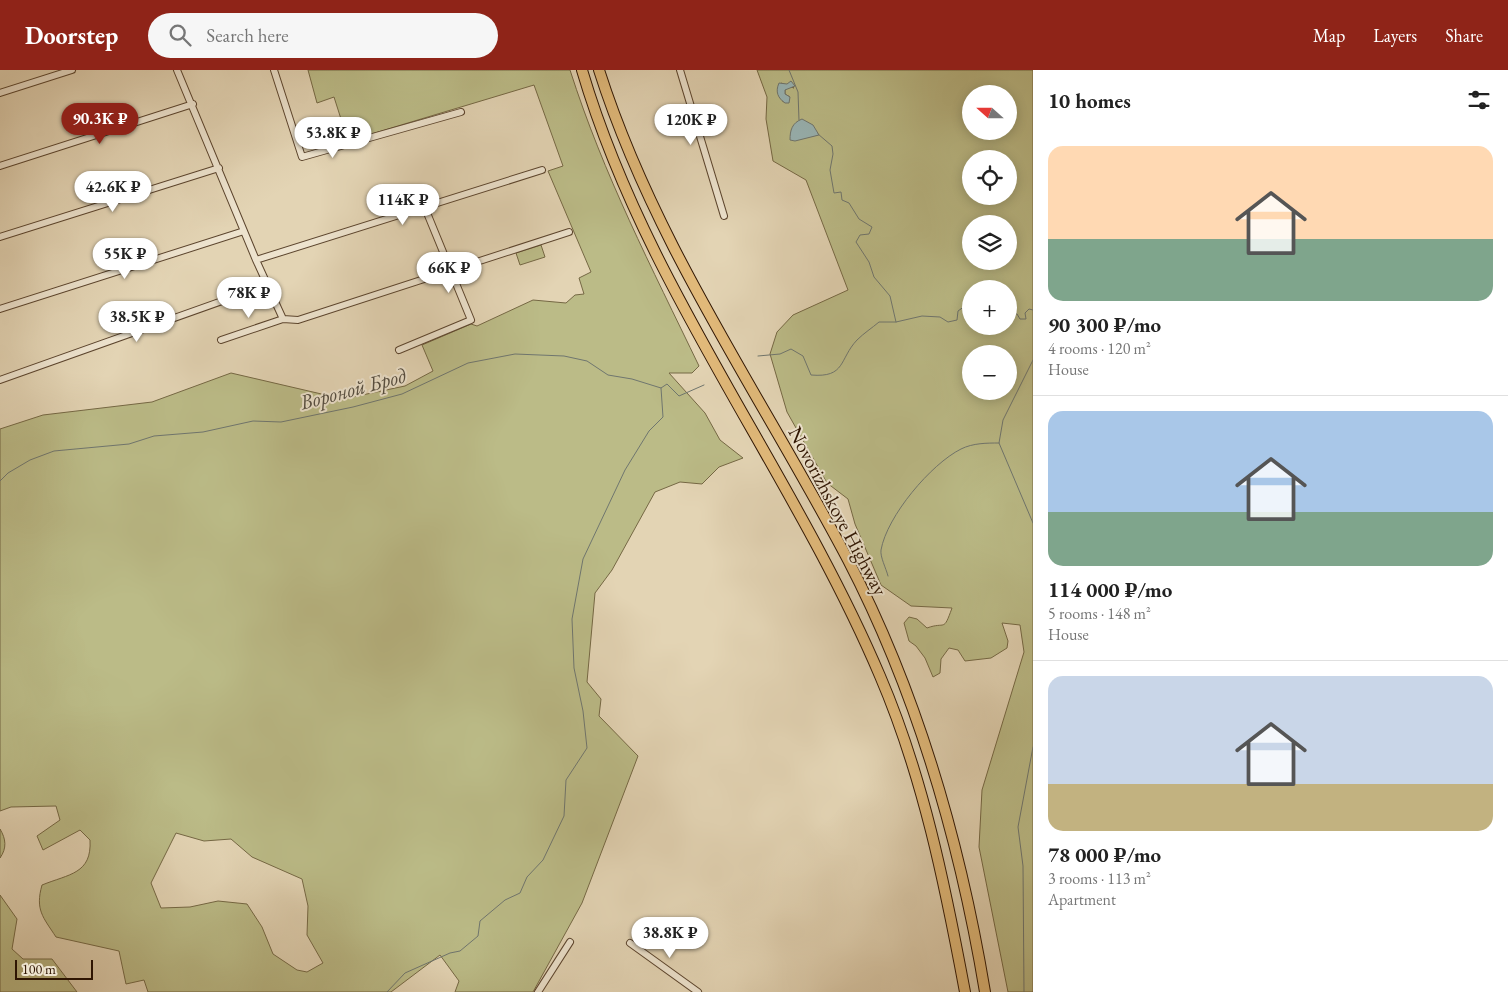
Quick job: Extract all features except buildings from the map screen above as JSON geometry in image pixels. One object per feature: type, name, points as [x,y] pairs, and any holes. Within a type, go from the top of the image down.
[{"type":"highway","name":"Novorizhskoye Highway","points":[[582,70],[604,136],[649,241],[806,528],[880,675],[908,749],[923,801],[965,992]]},
{"type":"highway","name":"Novorizhskoye Highway","points":[[599,70],[633,162],[673,246],[708,313],[848,560],[898,668],[940,792],[959,865],[984,992]]},
{"type":"street","points":[[0,93],[72,70]]},
{"type":"street","points":[[178,70],[256,260],[283,318]]},
{"type":"street","points":[[274,70],[302,157],[461,112]]},
{"type":"street","points":[[680,70],[724,216]]},
{"type":"street","points":[[0,166],[193,104]]},
{"type":"street","points":[[0,238],[219,168]]},
{"type":"street","points":[[256,260],[542,170]]},
{"type":"street","points":[[399,350],[471,320],[426,208]]},
{"type":"street","points":[[0,309],[244,231]]},
{"type":"street","points":[[221,340],[283,318],[298,320],[450,269],[569,232]]},
{"type":"street","points":[[0,380],[267,285]]},
{"type":"street","points":[[538,992],[570,942]]},
{"type":"street","points":[[630,943],[698,992]]},
{"type":"green space","points":[[308,70],[570,70],[583,109],[613,184],[699,366],[692,373],[669,373],[705,413],[720,440],[743,458],[719,467],[702,484],[680,482],[655,492],[612,570],[595,593],[587,682],[601,699],[599,716],[638,756],[582,903],[533,992],[455,992],[459,981],[440,955],[391,992],[148,992],[144,980],[126,984],[119,951],[56,937],[42,913],[39,901],[42,885],[70,875],[83,866],[90,851],[90,840],[80,830],[43,850],[37,836],[60,820],[56,806],[11,807],[0,811],[0,429],[43,415],[152,402],[231,373],[343,399],[405,386],[433,371],[422,345],[471,324],[477,326],[533,300],[566,303],[575,295],[584,294],[579,278],[591,272],[548,171],[563,166],[534,85],[348,141],[334,97],[317,103]],"holes":[[[176,833],[204,841],[231,839],[252,857],[302,879],[308,906],[307,935],[323,963],[307,972],[297,970],[273,954],[262,927],[247,904],[218,901],[190,907],[161,908],[151,883]]]},
{"type":"green space","points":[[757,70],[1033,70],[1033,992],[1008,992],[979,847],[982,790],[1024,652],[1020,625],[1002,623],[1008,641],[1007,648],[991,658],[965,661],[958,650],[949,648],[941,659],[940,673],[933,677],[925,658],[916,646],[909,641],[904,623],[909,617],[917,619],[927,628],[943,625],[947,621],[952,608],[911,606],[881,585],[855,524],[848,499],[827,483],[787,412],[770,354],[777,332],[793,315],[848,290],[806,180],[773,161],[766,119],[767,97]],"holes":[[[781,83],[790,86],[785,90],[785,94],[790,97],[783,102]],[[802,120],[818,135],[805,137]]]},
{"type":"green space","points":[[541,245],[545,257],[520,265],[516,253]]},
{"type":"green space","points":[[0,829],[4,836],[5,844],[0,858]]},
{"type":"green space","points":[[0,895],[17,919],[12,949],[23,959],[52,959],[77,992],[0,992]]},
{"type":"water","points":[[791,81],[795,86],[785,90],[785,94],[790,97],[789,103],[785,103],[778,94],[777,89],[779,83],[787,84]]},
{"type":"water","points":[[802,119],[813,125],[819,135],[795,141],[790,140],[792,127]]},
{"type":"waterway","points":[[789,70],[798,92],[799,120]]},
{"type":"waterway","points":[[818,134],[832,146],[833,154],[830,170],[834,193],[841,192],[842,200],[849,203],[859,219],[872,227],[869,234],[860,235],[856,242],[869,262],[874,277],[890,296],[896,322]]},
{"type":"waterway","name":"Вороной Брод","points":[[758,356],[780,354],[791,349],[803,356],[811,375],[822,375],[836,370],[857,340],[879,322],[896,322],[922,316],[940,317],[948,322],[957,320],[958,311],[962,308]]},
{"type":"waterway","name":"Вороной Брод","points":[[1017,314],[1020,319],[1026,319],[1025,313],[1029,309],[1033,310]]},
{"type":"waterway","name":"Вороной Брод","points":[[0,481],[8,473],[30,460],[54,451],[129,444],[154,436],[203,432],[253,421],[281,422],[353,407],[402,394],[468,363],[515,354],[564,356],[587,361],[608,375],[632,379],[661,388],[667,384],[679,396],[704,385]]},
{"type":"waterway","points":[[1033,360],[1003,420],[999,443],[1033,523]]},
{"type":"waterway","points":[[387,992],[405,973],[450,953],[460,951],[478,936],[480,921],[505,900],[520,893],[527,877],[543,860],[564,816],[566,780],[587,748],[583,711],[574,668],[572,619],[583,559],[625,470],[649,431],[663,417],[661,388]]},
{"type":"waterway","points":[[888,576],[881,550],[892,522],[912,492],[937,466],[961,449],[975,444],[999,443]]},
{"type":"waterway","points":[[1024,992],[1023,866],[1018,827],[1033,747]]}]
